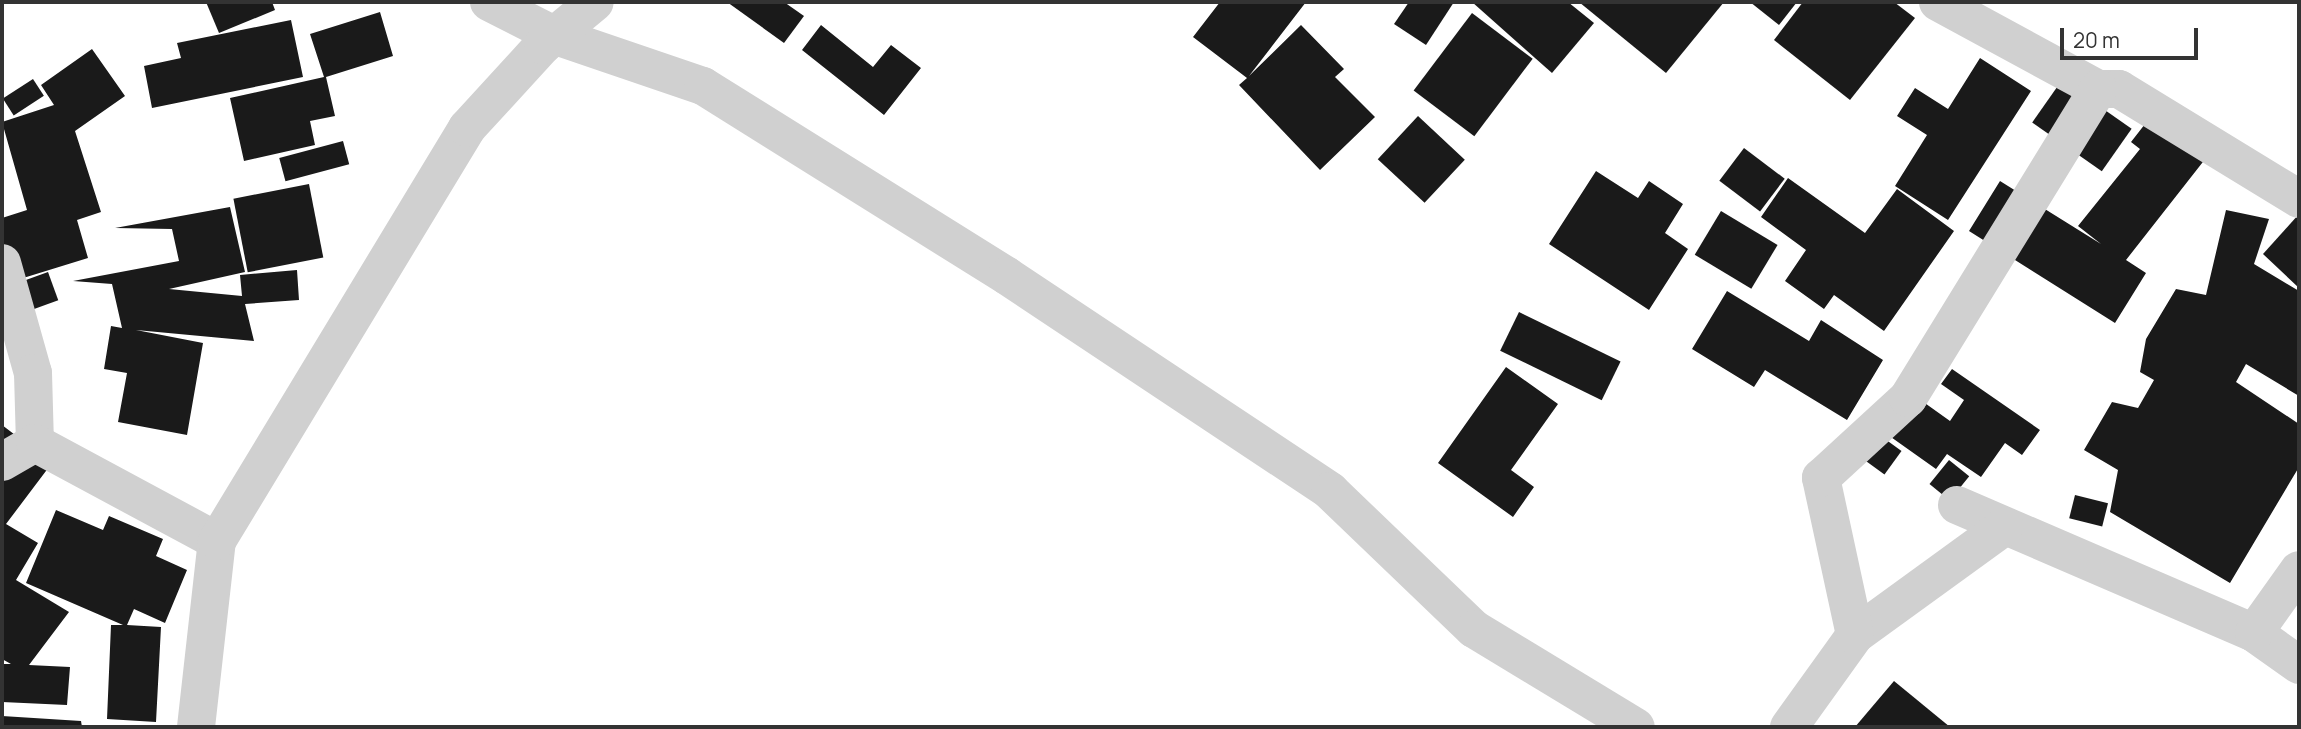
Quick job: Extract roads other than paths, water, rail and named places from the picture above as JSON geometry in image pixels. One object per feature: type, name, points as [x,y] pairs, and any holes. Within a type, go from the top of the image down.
[{"type":"street","points":[[489,2],[556,36],[704,86],[1007,275],[1330,491],[1474,629],[1636,727]]},
{"type":"street","points":[[196,727],[216,541],[467,128],[556,36],[595,2]]},
{"type":"street","points":[[1938,2],[2098,89],[2119,89],[2299,199]]},
{"type":"street","points":[[1855,635],[1821,478],[1908,398],[2098,89]]},
{"type":"street","points":[[2,263],[33,373],[35,443]]},
{"type":"street","points":[[35,443],[216,541]]},
{"type":"street","points":[[2,462],[35,443]]},
{"type":"street","points":[[1957,505],[2254,633],[2299,665]]},
{"type":"street","points":[[1789,727],[1855,635],[2005,526]]},
{"type":"street","points":[[2254,633],[2299,570]]}]
